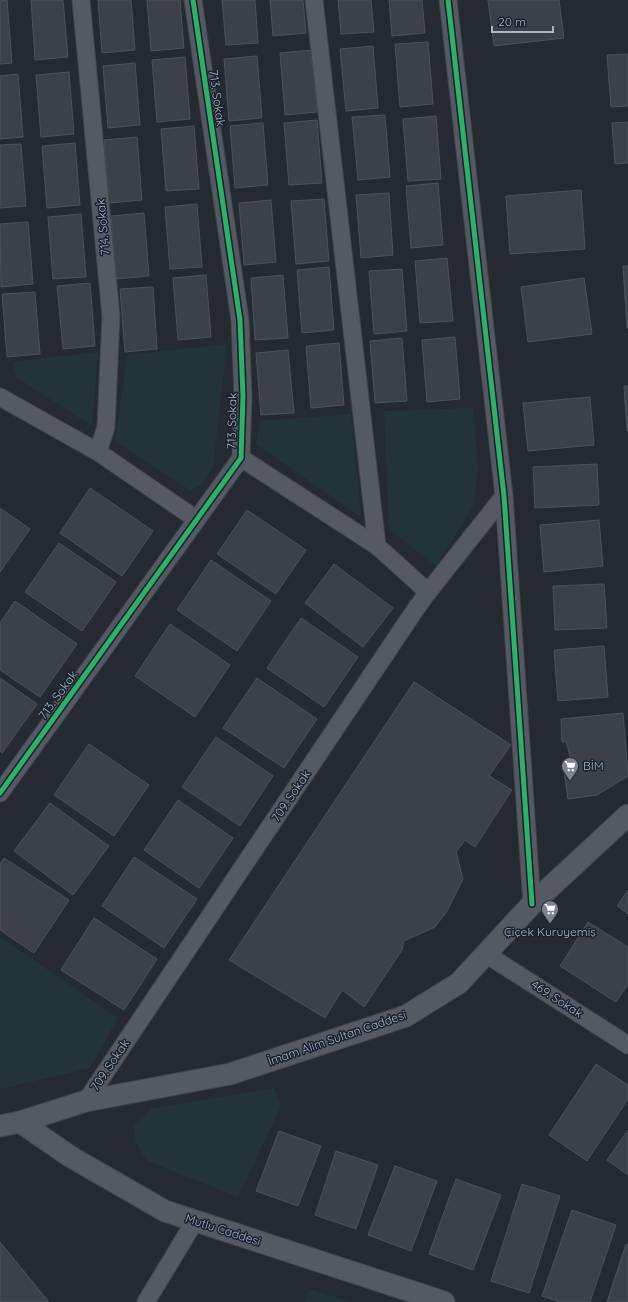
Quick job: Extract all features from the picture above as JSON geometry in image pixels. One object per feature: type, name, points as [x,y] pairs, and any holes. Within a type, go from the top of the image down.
[{"type":"street","name":"714. Sokak","points":[[81,0],[111,316],[106,427],[98,452]]},
{"type":"street","name":"713. Sokak","points":[[0,793],[241,458],[243,396],[240,320],[193,0]]},
{"type":"street","points":[[314,0],[376,546]]},
{"type":"street","points":[[448,0],[504,496],[532,904]]},
{"type":"street","points":[[0,397],[98,452],[196,519]]},
{"type":"street","points":[[241,458],[376,546],[428,592]]},
{"type":"street","name":"709. Sokak","points":[[86,1102],[428,592],[504,496]]},
{"type":"street","name":"İmam Alim Sultan Caddesi","points":[[10,1124],[86,1102],[230,1074],[406,1016],[460,983],[532,904],[628,815]]},
{"type":"street","name":"469. Sokak","points":[[486,954],[628,1045]]},
{"type":"street","name":"Mutlu Caddesi","points":[[10,1124],[165,1211],[444,1302]]},
{"type":"street","points":[[146,1302],[196,1221]]},
{"type":"shaded area","points":[[227,344],[213,467],[202,485],[190,490],[115,441],[127,355]]},
{"type":"shaded area","points":[[98,352],[92,426],[16,377],[13,362]]},
{"type":"shaded area","points":[[473,408],[478,466],[474,505],[436,566],[389,529],[384,411]]},
{"type":"shaded area","points":[[351,414],[361,517],[256,444],[260,421]]},
{"type":"shaded area","points":[[0,937],[118,1018],[90,1068],[0,1089]]},
{"type":"shaded area","points":[[274,1088],[281,1106],[238,1197],[147,1161],[136,1143],[133,1125],[152,1108]]},
{"type":"shaded area","points":[[310,1289],[350,1302],[304,1302]]},
{"type":"building","points":[[7,0],[12,63],[0,64],[0,1]]},
{"type":"building","points":[[31,0],[63,0],[68,57],[35,60]]},
{"type":"building","points":[[98,0],[131,0],[135,50],[102,53]]},
{"type":"building","points":[[147,0],[180,0],[184,48],[151,51]]},
{"type":"building","points":[[222,0],[255,0],[258,43],[226,45]]},
{"type":"building","points":[[270,0],[303,0],[306,33],[273,36]]},
{"type":"building","points":[[338,0],[371,0],[374,32],[341,34]]},
{"type":"building","points":[[389,0],[422,0],[425,33],[392,36]]},
{"type":"building","points":[[488,0],[559,0],[564,38],[494,46]]},
{"type":"building","points":[[428,42],[433,104],[400,107],[395,44]]},
{"type":"building","points":[[373,46],[378,108],[346,111],[340,49]]},
{"type":"building","points":[[312,50],[317,112],[285,115],[280,53]]},
{"type":"building","points":[[628,54],[628,106],[611,107],[607,55]]},
{"type":"building","points":[[257,56],[262,118],[229,121],[224,59]]},
{"type":"building","points":[[185,57],[190,119],[157,122],[152,60]]},
{"type":"building","points":[[135,63],[140,125],[108,128],[103,66]]},
{"type":"building","points":[[69,72],[74,134],[41,137],[36,75]]},
{"type":"building","points":[[18,74],[23,137],[0,139],[0,76]]},
{"type":"building","points":[[385,115],[390,177],[358,180],[352,117]]},
{"type":"building","points":[[436,116],[441,179],[408,181],[403,119]]},
{"type":"building","points":[[317,120],[322,183],[289,185],[284,123]]},
{"type":"building","points":[[628,122],[628,163],[615,164],[612,123]]},
{"type":"building","points":[[263,123],[268,185],[235,188],[230,126]]},
{"type":"building","points":[[194,126],[199,189],[166,191],[161,129]]},
{"type":"building","points":[[137,137],[142,200],[109,203],[104,140]]},
{"type":"building","points":[[75,143],[80,205],[47,208],[42,146]]},
{"type":"building","points":[[21,144],[26,206],[0,208],[0,145]]},
{"type":"building","points":[[438,183],[443,245],[411,248],[406,186]]},
{"type":"building","points":[[581,190],[585,249],[510,254],[506,196]]},
{"type":"building","points":[[389,193],[393,255],[361,258],[356,195]]},
{"type":"building","points":[[324,199],[329,261],[296,264],[291,201]]},
{"type":"building","points":[[271,200],[276,262],[244,265],[239,203]]},
{"type":"building","points":[[197,204],[202,267],[170,269],[165,207]]},
{"type":"building","points":[[144,213],[149,276],[116,279],[111,216]]},
{"type":"building","points":[[81,214],[86,277],[53,279],[48,217]]},
{"type":"building","points":[[28,222],[33,284],[1,287],[0,224]]},
{"type":"building","points":[[447,258],[453,321],[420,323],[415,261]]},
{"type":"building","points":[[623,266],[628,266],[628,328],[627,328]]},
{"type":"building","points":[[329,267],[334,330],[302,333],[297,270]]},
{"type":"building","points":[[402,269],[407,331],[374,334],[369,271]]},
{"type":"building","points":[[206,275],[211,337],[178,340],[173,278]]},
{"type":"building","points":[[283,275],[288,338],[255,340],[251,278]]},
{"type":"building","points":[[584,278],[592,334],[528,342],[521,287]]},
{"type":"building","points":[[90,283],[95,346],[63,349],[57,286]]},
{"type":"building","points":[[153,287],[157,349],[125,352],[120,289]]},
{"type":"building","points":[[35,292],[40,354],[7,357],[2,294]]},
{"type":"building","points":[[455,337],[460,399],[427,402],[422,340]]},
{"type":"building","points":[[402,338],[407,401],[375,403],[370,341]]},
{"type":"building","points":[[339,343],[344,405],[311,408],[306,346]]},
{"type":"building","points":[[288,350],[294,413],[261,415],[256,353]]},
{"type":"building","points":[[624,386],[628,386],[628,431],[627,431]]},
{"type":"building","points":[[590,397],[594,445],[528,451],[523,403]]},
{"type":"building","points":[[597,464],[599,505],[535,508],[533,467]]},
{"type":"building","points":[[90,488],[153,531],[122,576],[60,533]]},
{"type":"building","points":[[0,508],[30,529],[0,572]]},
{"type":"building","points":[[247,510],[306,550],[276,594],[217,554]]},
{"type":"building","points":[[599,520],[603,566],[544,572],[540,525]]},
{"type":"building","points":[[59,543],[116,582],[82,631],[25,592]]},
{"type":"building","points":[[211,560],[271,601],[237,651],[177,610]]},
{"type":"building","points":[[334,564],[393,608],[363,647],[305,603]]},
{"type":"building","points":[[604,584],[607,628],[555,630],[553,586]]},
{"type":"building","points":[[15,601],[77,644],[40,697],[0,670],[0,623]]},
{"type":"building","points":[[301,618],[358,657],[324,707],[267,668]]},
{"type":"building","points":[[170,624],[230,665],[195,717],[135,676]]},
{"type":"building","points":[[604,646],[608,697],[558,701],[554,650]]},
{"type":"building","points":[[0,678],[37,704],[2,753],[0,751]]},
{"type":"building","points":[[257,678],[317,719],[284,768],[223,728]]},
{"type":"building","points":[[414,682],[511,745],[489,776],[512,790],[475,847],[465,840],[456,852],[463,879],[447,911],[435,927],[404,941],[402,950],[364,1007],[342,990],[325,1018],[229,960]]},
{"type":"building","points":[[623,713],[628,776],[597,795],[568,799],[563,765],[572,764],[566,741],[562,742],[561,719]]},
{"type":"building","points":[[216,737],[273,776],[240,826],[182,787]]},
{"type":"building","points":[[89,744],[149,785],[114,836],[54,795]]},
{"type":"building","points":[[178,800],[233,838],[199,888],[144,850]]},
{"type":"building","points":[[50,803],[109,846],[73,895],[14,851]]},
{"type":"building","points":[[134,857],[197,899],[164,948],[102,906]]},
{"type":"building","points":[[4,858],[69,900],[34,953],[0,930],[0,864]]},
{"type":"building","points":[[628,890],[628,914],[617,906]]},
{"type":"building","points":[[94,918],[157,959],[124,1010],[61,970]]},
{"type":"building","points":[[588,922],[628,947],[628,984],[616,1002],[560,966]]},
{"type":"building","points":[[596,1064],[628,1085],[628,1099],[587,1161],[549,1135]]},
{"type":"building","points":[[628,1130],[628,1175],[607,1160]]},
{"type":"building","points":[[279,1131],[321,1146],[298,1206],[256,1191]]},
{"type":"building","points":[[336,1151],[378,1165],[356,1229],[315,1215]]},
{"type":"building","points":[[395,1166],[437,1181],[411,1251],[368,1235]]},
{"type":"building","points":[[456,1179],[501,1195],[473,1270],[429,1254]]},
{"type":"building","points":[[522,1184],[560,1196],[529,1293],[491,1281]]},
{"type":"building","points":[[572,1210],[616,1225],[590,1302],[560,1302],[542,1296]]},
{"type":"building","points":[[0,1242],[49,1302],[0,1302]]},
{"type":"building","points":[[626,1244],[628,1245],[628,1302],[607,1302]]},
{"type":"cycle path","points":[[0,793],[241,458],[243,396],[240,320],[193,0]]},
{"type":"cycle path","points":[[448,0],[504,496],[532,904]]},
{"type":"place","name":"BİM","points":[[570,781]]},
{"type":"place","name":"Çiçek Kuruyemiş","points":[[550,924]]}]
